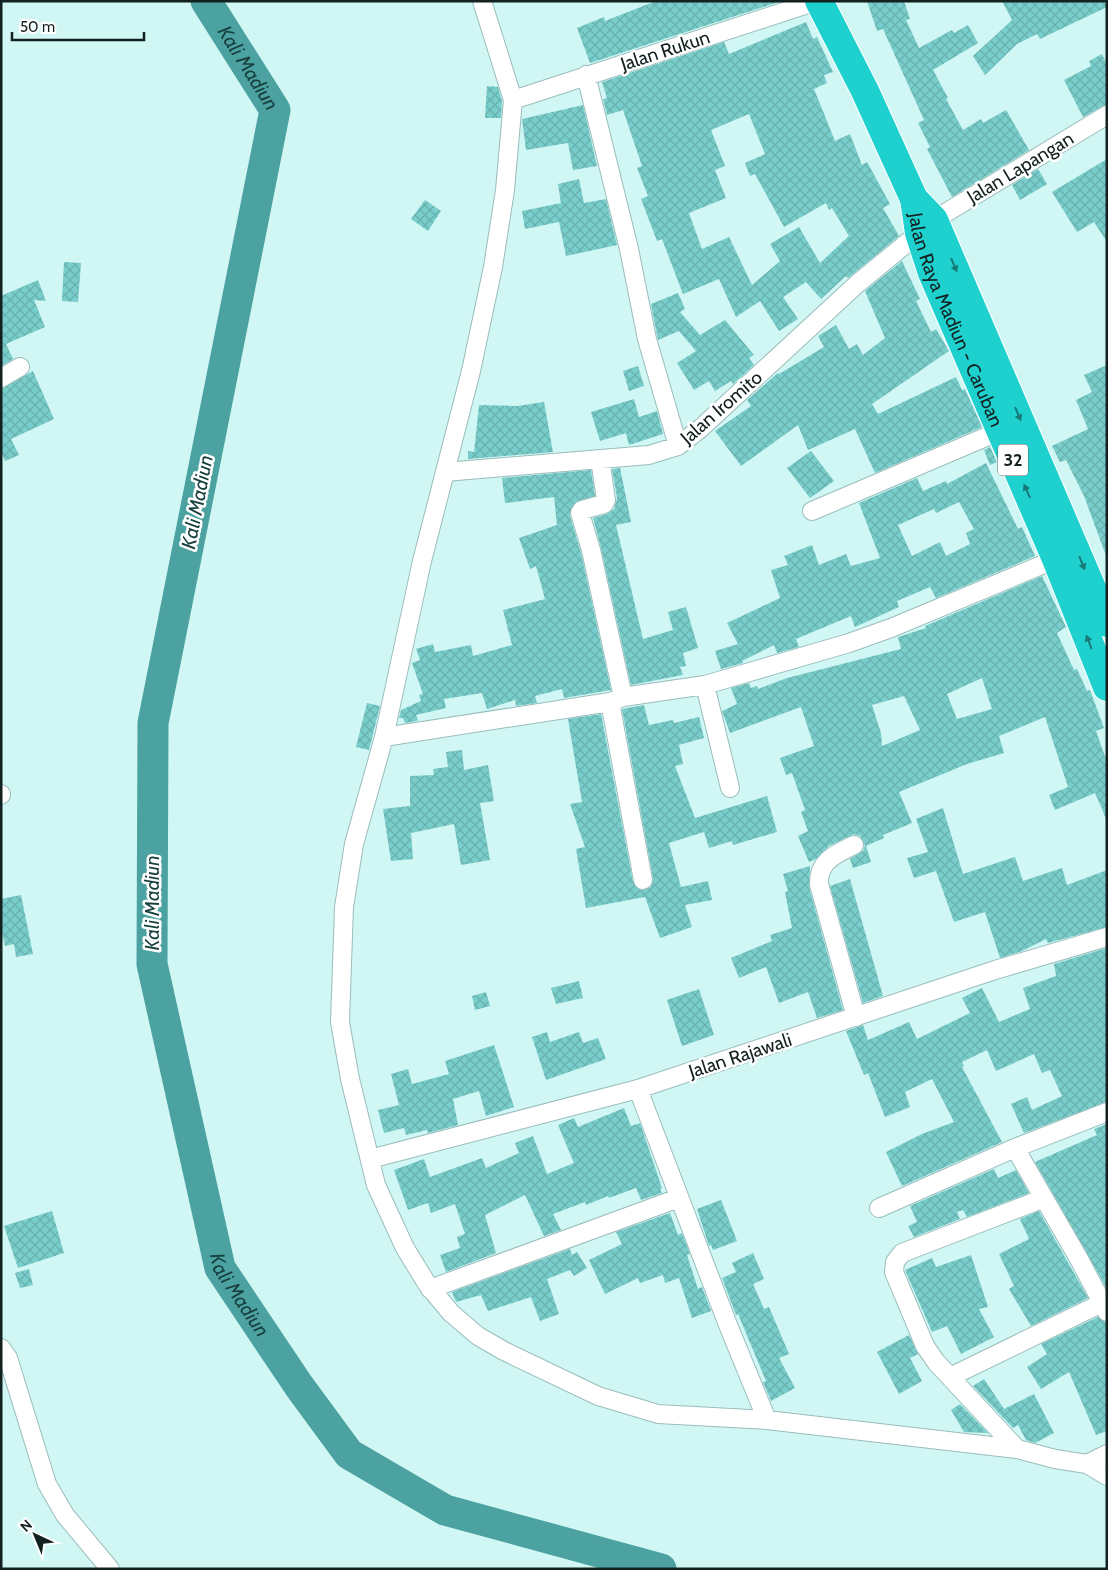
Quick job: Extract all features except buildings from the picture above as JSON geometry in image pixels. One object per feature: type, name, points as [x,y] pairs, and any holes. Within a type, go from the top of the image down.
[{"type":"highway","name":"Jalan Raya Madiun - Caruban","points":[[818,1],[857,74],[1107,623]]},
{"type":"highway","name":"Jalan Raya Madiun - Caruban","points":[[927,227],[932,273],[1056,559],[1107,687]]},
{"type":"street","points":[[482,1],[513,100],[505,190],[493,266],[471,371],[422,561],[384,737],[354,844],[344,906],[340,977],[340,1022],[350,1079],[376,1186],[405,1248],[430,1289],[451,1313],[478,1336],[598,1396],[658,1414],[767,1420],[1017,1449],[1055,1459],[1087,1464],[1107,1476]]},
{"type":"street","name":"Jalan Rukun","points":[[513,100],[818,1]]},
{"type":"street","points":[[586,75],[629,249],[647,339],[678,446]]},
{"type":"street","name":"Jalan Lapangan","points":[[927,227],[1107,115]]},
{"type":"street","name":"Jalan Iromito","points":[[445,472],[649,455],[678,446],[702,428],[857,284],[927,227]]},
{"type":"street","points":[[1,378],[20,367]]},
{"type":"street","points":[[812,511],[1000,431]]},
{"type":"street","points":[[600,459],[606,500],[604,504],[582,510],[580,513],[591,550],[643,880]]},
{"type":"street","points":[[384,737],[704,685],[849,643],[891,628],[1056,559]]},
{"type":"street","points":[[704,685],[730,788]]},
{"type":"street","points":[[854,845],[830,857],[819,875],[819,884],[856,1016]]},
{"type":"street","name":"Jalan Rajawali","points":[[370,1159],[638,1089],[995,970],[1107,937]]},
{"type":"street","points":[[638,1089],[767,1420]]},
{"type":"street","points":[[879,1208],[1015,1148],[1107,1112]]},
{"type":"street","points":[[950,1377],[1104,1307],[1079,1259],[1042,1199],[1015,1148]]},
{"type":"street","points":[[430,1289],[679,1198]]},
{"type":"street","points":[[1017,1449],[936,1362],[924,1346],[894,1272],[895,1262],[902,1253],[1042,1199]]},
{"type":"street","points":[[1,1348],[8,1358],[48,1484],[65,1515],[110,1569]]},
{"type":"street","points":[[1087,1464],[1107,1454]]},
{"type":"waterway","name":"Kali Madiun","points":[[206,1],[275,110],[153,723],[152,964],[220,1268],[299,1386],[349,1454],[445,1510],[661,1569]]}]
